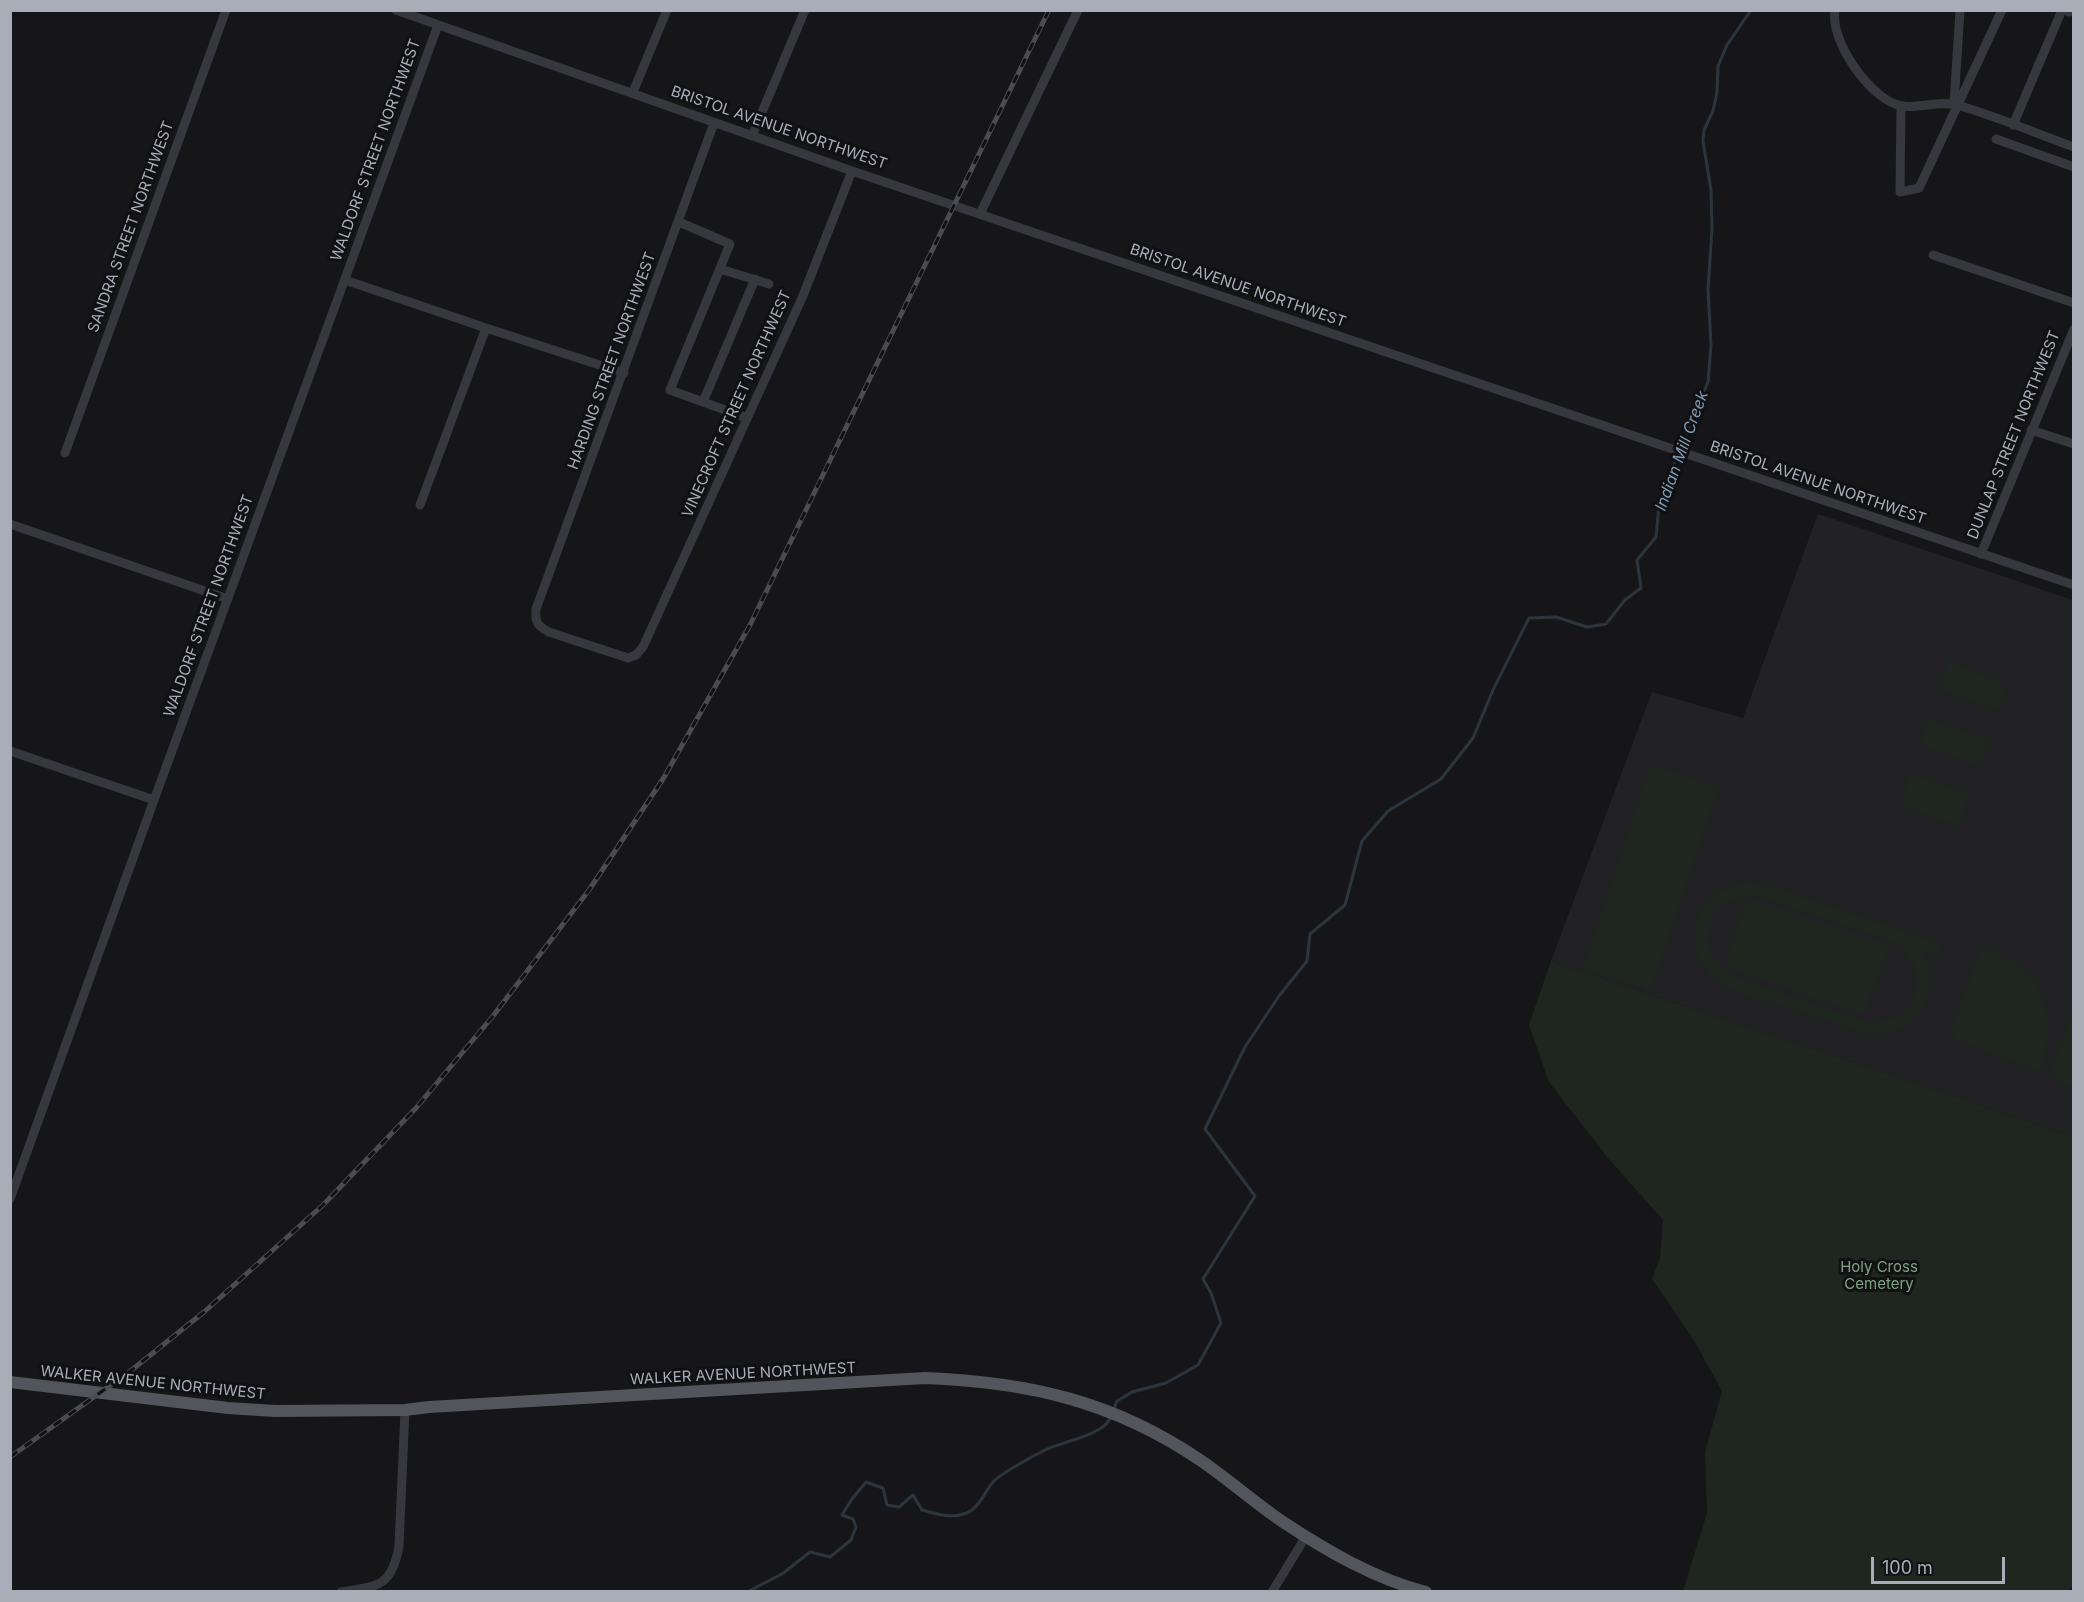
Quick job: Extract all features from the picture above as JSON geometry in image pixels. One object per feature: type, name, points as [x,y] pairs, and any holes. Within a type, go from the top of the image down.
[{"type":"main road","name":"WALKER AVENUE NORTHWEST","points":[[10,1382],[228,1408],[275,1411],[405,1410],[925,1378],[1002,1383],[1038,1389],[1086,1403],[1153,1432],[1199,1460],[1282,1521],[1344,1559],[1410,1588],[1426,1592]]},
{"type":"street","name":"SANDRA STREET NORTHWEST","points":[[65,453],[226,10]]},
{"type":"street","name":"BRISTOL AVENUE NORTHWEST","points":[[396,10],[852,171],[2073,585]]},
{"type":"street","points":[[633,92],[667,10]]},
{"type":"street","points":[[752,136],[805,10]]},
{"type":"street","points":[[980,213],[1078,10]]},
{"type":"street","points":[[1835,10],[1833,20],[1846,55],[1882,98],[1901,106],[1956,105],[2073,147]]},
{"type":"street","points":[[1956,105],[1960,10]]},
{"type":"street","points":[[1901,106],[1900,192],[1919,188],[2002,10]]},
{"type":"street","points":[[2013,125],[2068,11]]},
{"type":"street","name":"WALDORF STREET NORTHWEST","points":[[10,1199],[153,800],[438,25]]},
{"type":"street","name":"HARDING STREET NORTHWEST","points":[[643,647],[636,655],[628,658],[549,633],[538,627],[535,620],[536,609],[714,123]]},
{"type":"street","points":[[1996,139],[2073,167]]},
{"type":"street","name":"VINECROFT STREET NORTHWEST","points":[[643,647],[802,298],[852,171]]},
{"type":"street","points":[[679,222],[730,244],[670,390],[747,418]]},
{"type":"street","points":[[1933,255],[2073,303]]},
{"type":"street","points":[[720,269],[769,284]]},
{"type":"street","points":[[345,279],[624,373]]},
{"type":"street","points":[[703,402],[755,279]]},
{"type":"street","points":[[420,505],[486,328]]},
{"type":"street","name":"DUNLAP STREET NORTHWEST","points":[[1981,554],[2073,329]]},
{"type":"street","points":[[2031,430],[2073,444]]},
{"type":"street","points":[[10,524],[228,599]]},
{"type":"street","points":[[10,751],[153,800]]},
{"type":"street","points":[[341,1592],[376,1585],[387,1579],[396,1563],[399,1546],[405,1410]]},
{"type":"street","points":[[1272,1592],[1306,1536]]},
{"type":"shaded area","points":[[1818,514],[2073,600],[2073,1136],[1551,961],[1652,692],[1743,718]]},
{"type":"green space","points":[[1948,663],[2007,683],[1998,710],[1940,689]]},
{"type":"green space","points":[[1929,719],[1989,740],[1979,766],[1920,745]]},
{"type":"green space","points":[[1651,764],[1718,787],[1650,991],[1583,969]]},
{"type":"green space","points":[[1911,774],[1969,795],[1958,826],[1899,805]]},
{"type":"green space","points":[[1748,882],[1769,886],[1941,944],[1937,956],[1922,951],[1928,968],[1929,984],[1927,999],[1920,1011],[1911,1022],[1898,1029],[1865,1034],[1743,994],[1717,981],[1706,970],[1696,951],[1695,929],[1705,906],[1717,894]],"holes":[[[1754,895],[1896,943],[1908,955],[1915,969],[1917,983],[1914,997],[1907,1008],[1895,1017],[1881,1021],[1863,1021],[1737,978],[1714,961],[1708,941],[1711,924],[1718,910],[1734,899]]]},
{"type":"green space","points":[[1748,898],[1889,945],[1863,1015],[1725,967]]},
{"type":"green space","points":[[1982,948],[2003,956],[2020,967],[2033,980],[2042,995],[2047,1012],[2048,1030],[2039,1071],[1957,1040],[1951,1030]]},
{"type":"green space","name":"Holy Cross Cemetery","points":[[1551,961],[2073,1136],[2073,1587],[2063,1592],[1683,1591],[1707,1513],[1705,1452],[1722,1391],[1692,1337],[1652,1279],[1660,1258],[1663,1220],[1608,1158],[1549,1082],[1529,1025]]},
{"type":"green space","points":[[2073,1011],[2073,1088],[2050,1075]]},
{"type":"waterway","name":"Indian Mill Creek","points":[[1113,1411],[1117,1401],[1132,1392],[1166,1383],[1198,1365],[1221,1323],[1211,1293],[1203,1279],[1255,1196],[1205,1129],[1245,1047],[1279,996],[1307,961],[1310,934],[1345,905],[1362,841],[1388,811],[1441,779],[1473,738],[1493,690],[1529,618],[1556,617],[1587,627],[1606,624],[1625,600],[1641,588],[1637,560],[1656,537],[1659,505],[1708,382],[1711,345],[1708,290],[1712,228],[1711,190],[1703,141],[1704,130],[1713,111],[1717,92],[1718,66],[1727,45],[1751,10]]},
{"type":"waterway","name":"Indian Mill Creek","points":[[747,1592],[782,1574],[810,1552],[830,1557],[851,1540],[856,1527],[853,1519],[842,1515],[866,1482],[883,1488],[887,1505],[899,1507],[913,1495],[922,1510],[944,1515],[961,1515],[971,1511],[994,1481],[1004,1474],[1045,1450],[1100,1429],[1110,1418]]},
{"type":"railway","points":[[10,1457],[133,1369],[204,1312],[323,1205],[416,1108],[493,1016],[589,890],[663,779],[750,625],[1049,10]]}]
